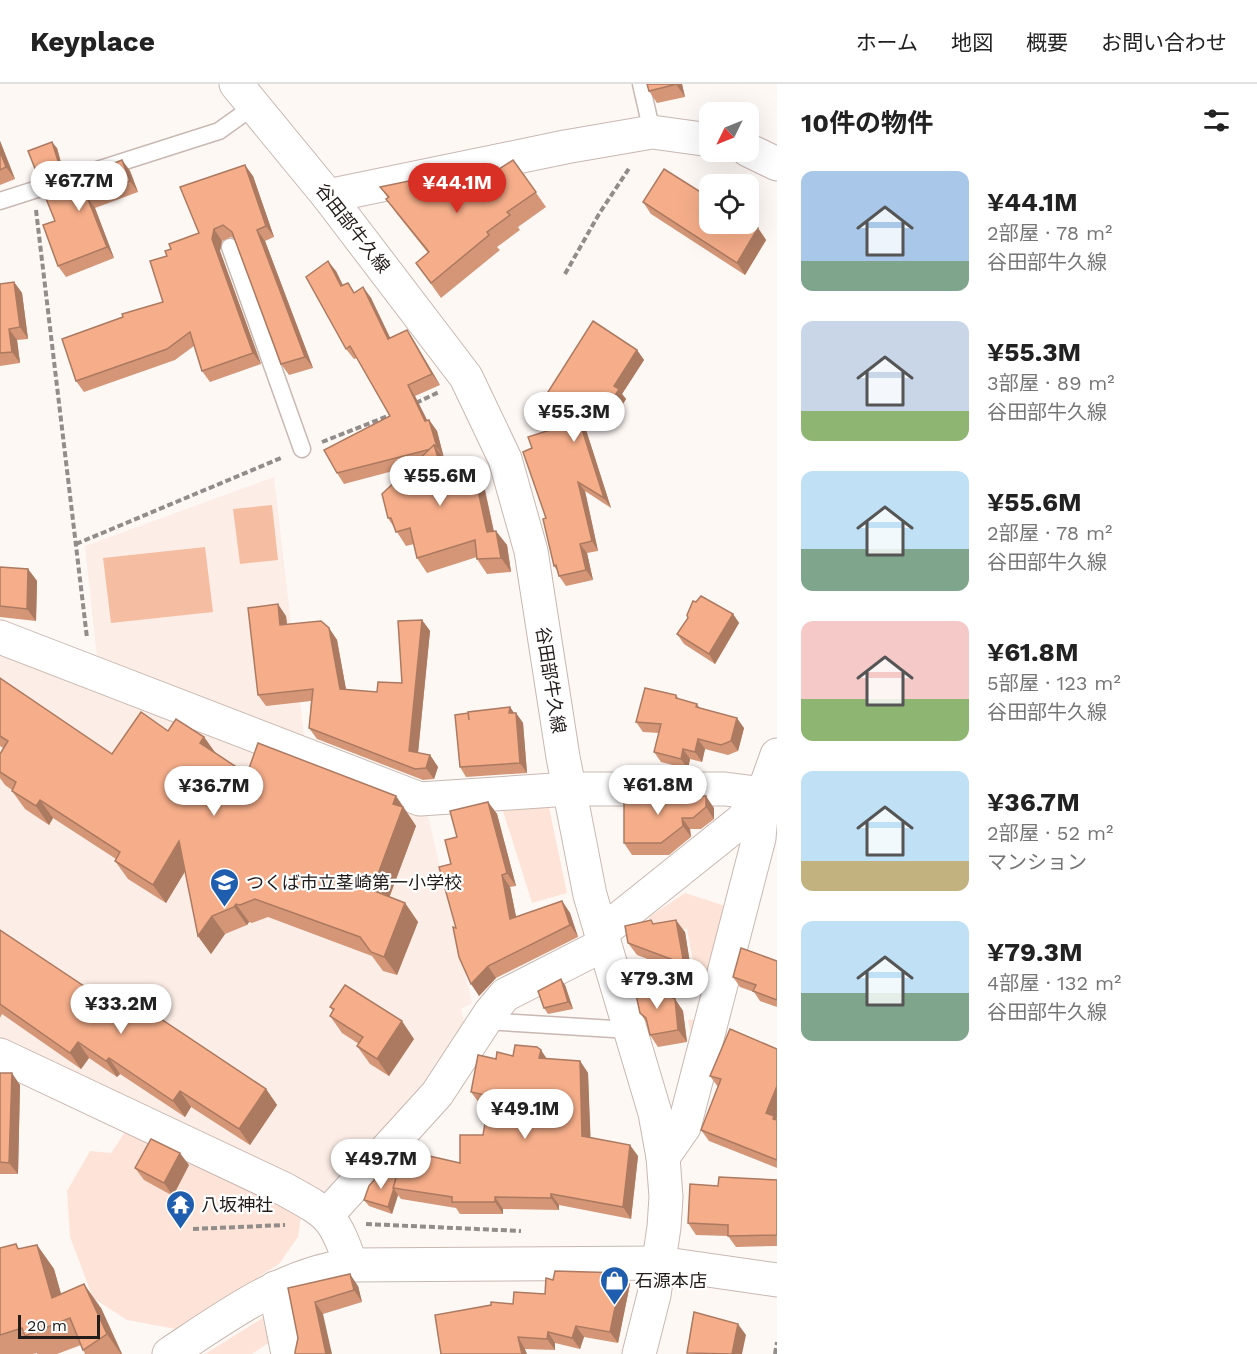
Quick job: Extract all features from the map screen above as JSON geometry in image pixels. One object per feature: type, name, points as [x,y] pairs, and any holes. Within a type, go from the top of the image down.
[{"type":"street","name":"谷田部牛久線","points":[[245,95],[328,196],[466,377],[505,459],[531,551],[569,789],[602,939],[655,1113],[663,1157],[666,1197],[659,1263],[650,1314],[639,1354]]},
{"type":"street","points":[[328,196],[565,147],[652,132],[699,138]]},
{"type":"street","points":[[759,155],[777,164]]},
{"type":"street","points":[[0,637],[420,799],[569,789],[725,789],[770,800]]},
{"type":"street","points":[[663,1157],[684,1126],[770,800],[777,755]]},
{"type":"street","points":[[328,1214],[437,1094],[485,1021],[506,995],[602,939],[741,821],[770,800]]},
{"type":"street","points":[[0,1055],[284,1189],[328,1214],[339,1234],[351,1265]]},
{"type":"street","points":[[169,1354],[275,1288],[325,1268],[351,1265],[659,1263],[777,1280]]},
{"type":"street","points":[[275,1288],[288,1354]]},
{"type":"lane","points":[[641,84],[652,132]]},
{"type":"lane","points":[[0,201],[219,131],[245,95]]},
{"type":"lane","points":[[230,247],[302,449]]},
{"type":"lane","points":[[485,1021],[629,1030]]},
{"type":"path","points":[[565,274],[599,214],[652,132]]},
{"type":"path","points":[[34,190],[91,671]]},
{"type":"path","points":[[406,408],[466,377]]},
{"type":"path","points":[[76,544],[302,449],[397,412]]},
{"type":"path","points":[[360,1224],[524,1231]]},
{"type":"path","points":[[193,1228],[295,1225]]},
{"type":"path","points":[[775,1354],[777,1342]]},
{"type":"shaded area","name":"つくば市立茎崎第一小学校","points":[[274,477],[305,744],[427,811],[472,1003],[461,1009],[467,1033],[413,1106],[326,1197],[279,1171],[0,1039],[0,647],[100,685],[85,546]]},
{"type":"shaded area","points":[[272,505],[278,560],[240,564],[233,509]]},
{"type":"shaded area","points":[[205,547],[213,612],[111,623],[103,558]]},
{"type":"shaded area","points":[[549,807],[567,893],[532,903],[503,811]]},
{"type":"shaded area","points":[[685,893],[732,908],[698,1042],[693,1043],[688,1020],[701,1019],[703,1015],[687,929],[650,930],[649,917]]},
{"type":"shaded area","points":[[127,1129],[190,1157],[301,1217],[298,1237],[279,1264],[176,1329],[127,1320],[93,1298],[70,1237],[67,1191],[90,1151],[111,1153]]},
{"type":"shaded area","points":[[267,1315],[273,1340],[252,1354],[205,1354]]},
{"type":"building","points":[[647,84],[677,84],[649,91]]},
{"type":"building","points":[[52,142],[59,164],[36,171],[28,151]]},
{"type":"building","points":[[0,151],[6,167],[0,170]]},
{"type":"building","points":[[122,160],[130,181],[87,197],[107,247],[58,266],[43,225],[55,221],[41,186],[78,174],[79,177]]},
{"type":"building","points":[[513,160],[536,192],[507,212],[510,215],[487,232],[489,235],[431,283],[416,263],[429,252],[386,199],[389,197],[380,187],[428,177],[448,199],[478,173],[484,179]]},
{"type":"building","points":[[245,165],[266,226],[257,230],[305,357],[281,364],[232,232],[223,225],[214,229],[212,239],[253,353],[202,371],[190,332],[167,349],[76,381],[62,339],[123,317],[122,314],[163,302],[150,261],[167,256],[165,251],[171,249],[169,244],[199,233],[180,187]]},
{"type":"building","points":[[664,169],[699,191],[699,234],[754,234],[737,263],[643,202]]},
{"type":"building","points":[[328,261],[341,286],[348,283],[354,293],[363,287],[388,339],[407,330],[432,374],[408,385],[425,421],[429,420],[437,447],[434,445],[431,449],[337,473],[324,450],[390,416],[350,346],[346,349],[306,277]]},
{"type":"building","points":[[14,282],[20,327],[9,329],[12,352],[0,353],[0,284]]},
{"type":"building","points":[[593,321],[637,350],[614,386],[619,389],[603,416],[571,395],[604,498],[578,482],[592,541],[580,544],[586,570],[559,576],[556,565],[554,566],[543,519],[546,518],[523,452],[532,448],[528,437],[572,423],[541,403]]},
{"type":"building","points":[[434,445],[440,464],[471,458],[487,532],[496,531],[501,558],[477,559],[475,540],[417,558],[410,528],[396,532],[391,518],[388,518],[382,494]]},
{"type":"building","points":[[0,567],[28,569],[27,609],[0,606]]},
{"type":"building","points":[[701,596],[733,614],[709,654],[677,634],[688,618],[687,615],[693,601],[696,602]]},
{"type":"building","points":[[278,604],[280,625],[321,621],[329,628],[340,689],[377,692],[378,682],[402,683],[398,621],[422,620],[409,751],[430,755],[426,768],[415,769],[309,728],[313,689],[258,695],[248,608]]},
{"type":"building","points":[[0,678],[112,754],[141,712],[168,731],[176,719],[204,737],[200,743],[247,774],[258,743],[396,796],[393,804],[403,807],[372,890],[405,903],[384,957],[371,952],[360,937],[255,899],[240,905],[236,904],[212,916],[198,936],[179,841],[153,885],[115,861],[120,852],[40,800],[36,806],[12,791],[16,782],[0,772],[0,754],[8,741],[0,736]]},
{"type":"building","points":[[645,688],[676,695],[676,698],[697,704],[696,707],[737,718],[731,741],[721,745],[698,739],[695,752],[683,749],[681,759],[654,752],[661,724],[636,722]]},
{"type":"building","points":[[510,707],[509,713],[516,713],[520,763],[460,767],[455,715],[468,713],[469,720],[468,712]]},
{"type":"building","points":[[624,796],[706,796],[706,807],[693,818],[682,818],[683,826],[661,843],[624,843]]},
{"type":"building","points":[[488,802],[507,873],[502,875],[510,919],[562,901],[570,925],[488,966],[471,984],[459,957],[453,927],[456,928],[439,867],[451,864],[445,840],[457,837],[450,811]]},
{"type":"building","points":[[651,920],[653,924],[676,920],[684,964],[628,943],[625,926]]},
{"type":"building","points":[[0,930],[132,1018],[140,1005],[266,1089],[239,1129],[180,1091],[173,1101],[109,1058],[106,1061],[78,1042],[70,1053],[0,1004]]},
{"type":"building","points":[[741,948],[777,961],[777,1000],[753,991],[756,985],[733,977]]},
{"type":"building","points":[[561,979],[568,1002],[544,1008],[538,991]]},
{"type":"building","points":[[633,981],[675,999],[678,1030],[650,1035],[646,1018],[640,1013]]},
{"type":"building","points":[[345,985],[402,1021],[377,1059],[357,1046],[363,1037],[330,1016],[334,1009],[330,1007]]},
{"type":"building","points":[[730,1029],[777,1049],[777,1086],[766,1113],[777,1120],[777,1160],[701,1130],[721,1079],[710,1076]]},
{"type":"building","points":[[515,1045],[537,1047],[541,1050],[539,1058],[580,1061],[582,1136],[630,1145],[623,1207],[551,1194],[551,1198],[495,1197],[495,1202],[452,1202],[452,1197],[393,1188],[403,1150],[460,1163],[460,1135],[483,1135],[490,1096],[471,1092],[478,1055],[496,1059],[497,1052],[513,1056]]},
{"type":"building","points":[[0,1073],[12,1073],[9,1163],[0,1162]]},
{"type":"building","points":[[151,1139],[180,1153],[164,1183],[135,1168]]},
{"type":"building","points":[[380,1173],[396,1178],[388,1207],[364,1200],[369,1186]]},
{"type":"building","points":[[719,1177],[777,1180],[777,1235],[728,1236],[728,1225],[688,1223],[690,1184],[718,1186]]},
{"type":"building","points":[[16,1244],[18,1249],[37,1245],[52,1298],[84,1284],[107,1334],[83,1350],[70,1318],[25,1336],[22,1328],[0,1335],[0,1248]]},
{"type":"building","points":[[555,1271],[622,1273],[610,1332],[576,1326],[572,1338],[548,1332],[547,1339],[518,1337],[522,1354],[441,1354],[435,1315],[491,1305],[491,1302],[513,1304],[514,1292],[545,1294],[546,1278],[553,1280]]},
{"type":"building","points":[[350,1274],[354,1290],[315,1302],[326,1354],[295,1354],[298,1338],[288,1288]]},
{"type":"building","points":[[694,1312],[738,1324],[732,1354],[687,1353]]},
{"type":"place","name":"つくば市立茎崎第一小学校","points":[[225,908]]},
{"type":"place","name":"八坂神社","points":[[180,1230]]},
{"type":"place","name":"石源本店","points":[[614,1306]]}]
